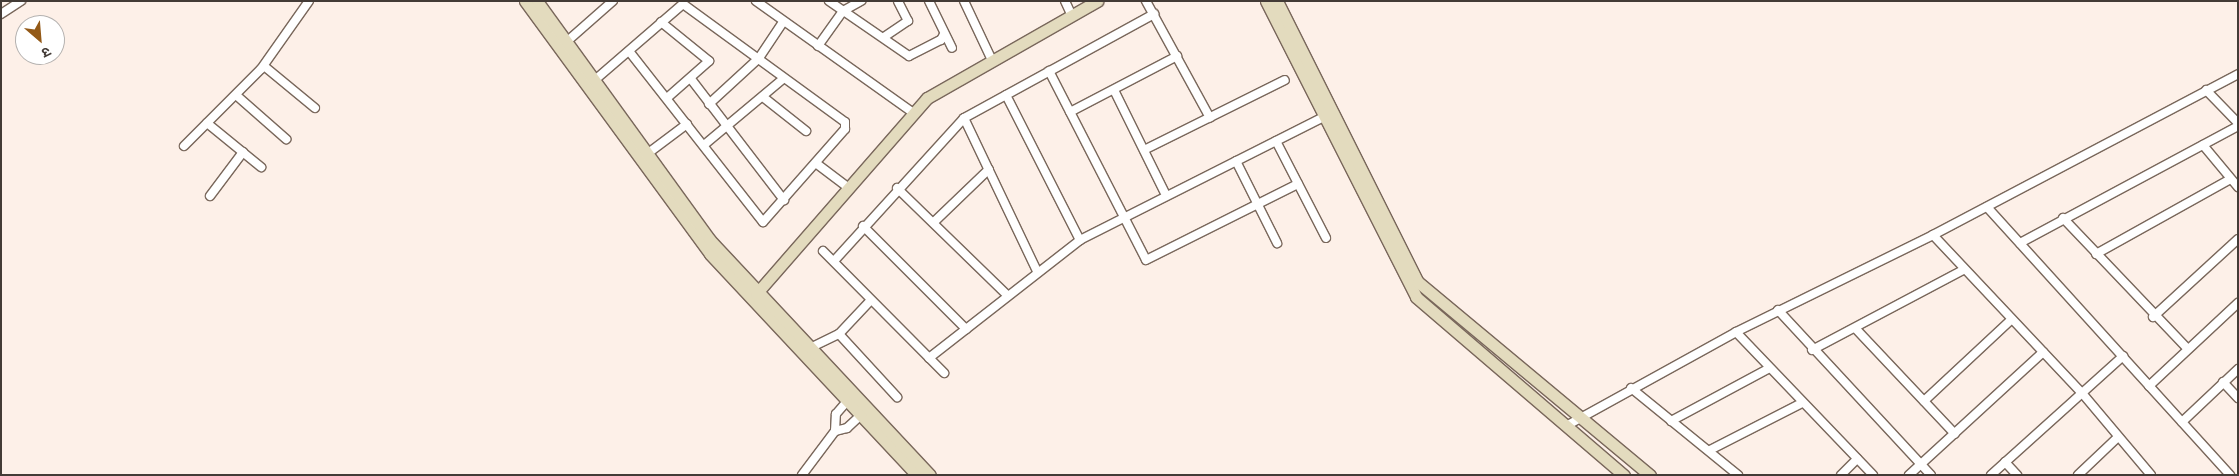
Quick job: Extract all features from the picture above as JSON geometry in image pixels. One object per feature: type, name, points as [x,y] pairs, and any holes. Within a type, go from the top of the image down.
[{"type":"street","points":[[1,14],[21,1]]},
{"type":"street","points":[[184,146],[264,66],[309,1]]},
{"type":"street","points":[[525,1],[562,45],[707,251],[812,347],[851,396]]},
{"type":"street","points":[[537,1],[562,45],[596,79],[647,154],[709,239],[756,294],[865,411],[930,475]]},
{"type":"street","points":[[562,45],[613,1]]},
{"type":"street","points":[[756,1],[912,112]]},
{"type":"street","points":[[829,1],[909,56],[942,40],[944,34]]},
{"type":"street","points":[[818,46],[843,11],[861,1]]},
{"type":"street","points":[[884,37],[908,21],[898,1]]},
{"type":"street","points":[[930,1],[952,48]]},
{"type":"street","points":[[964,1],[991,58]]},
{"type":"street","points":[[1065,1],[1071,14]]},
{"type":"street","points":[[756,294],[912,112],[991,58],[1096,1]]},
{"type":"street","points":[[1146,1],[1210,118]]},
{"type":"street","points":[[1266,1],[1323,117],[1416,297],[1624,475]]},
{"type":"street","points":[[1277,1],[1418,282],[1576,417],[1650,475]]},
{"type":"street","points":[[596,79],[683,4],[846,122],[845,128],[817,164],[763,222],[629,51]]},
{"type":"street","points":[[834,261],[897,188],[964,118],[1154,14]]},
{"type":"street","points":[[661,22],[709,61],[691,79],[667,98]]},
{"type":"street","points":[[708,104],[759,58],[783,22]]},
{"type":"street","points":[[1070,112],[1177,56]]},
{"type":"street","points":[[264,66],[315,108]]},
{"type":"street","points":[[1049,71],[1122,218],[1146,260],[1298,184]]},
{"type":"street","points":[[1566,426],[1576,417],[1736,332],[1933,236],[2238,74]]},
{"type":"street","points":[[704,145],[784,78]]},
{"type":"street","points":[[691,79],[726,128],[784,200]]},
{"type":"street","points":[[1144,150],[1285,80]]},
{"type":"street","points":[[1114,90],[1166,196]]},
{"type":"street","points":[[2020,243],[2203,145],[2238,124],[2206,90]]},
{"type":"street","points":[[236,94],[286,139]]},
{"type":"street","points":[[1006,95],[1080,240]]},
{"type":"street","points":[[763,97],[806,131]]},
{"type":"street","points":[[929,358],[1037,271],[1080,240],[1323,117]]},
{"type":"street","points":[[964,118],[1037,271]]},
{"type":"street","points":[[207,123],[261,166]]},
{"type":"street","points":[[647,154],[687,124]]},
{"type":"street","points":[[1276,141],[1326,238]]},
{"type":"street","points":[[2203,145],[2230,179],[2238,186]]},
{"type":"street","points":[[210,196],[243,152]]},
{"type":"street","points":[[1236,161],[1277,243]]},
{"type":"street","points":[[817,164],[848,188]]},
{"type":"street","points":[[934,222],[989,170]]},
{"type":"street","points":[[2096,254],[2230,179]]},
{"type":"street","points":[[897,188],[1007,295]]},
{"type":"street","points":[[1987,207],[2227,472],[2218,475]]},
{"type":"street","points":[[2064,218],[2154,317],[2187,348]]},
{"type":"street","points":[[863,226],[966,329]]},
{"type":"street","points":[[1933,236],[1963,270],[2082,393],[2151,475]]},
{"type":"street","points":[[2154,317],[2238,239]]},
{"type":"street","points":[[823,251],[870,301],[944,372]]},
{"type":"street","points":[[1812,350],[1856,329],[1963,270]]},
{"type":"street","points":[[812,347],[839,334],[870,301]]},
{"type":"street","points":[[2150,386],[2187,348],[2238,303]]},
{"type":"street","points":[[1778,310],[1812,350],[1931,475]]},
{"type":"street","points":[[1924,402],[2012,319]]},
{"type":"street","points":[[1856,329],[1955,434]]},
{"type":"street","points":[[1736,332],[1872,475]]},
{"type":"street","points":[[839,334],[897,397]]},
{"type":"street","points":[[1909,475],[2043,352]]},
{"type":"street","points":[[1991,475],[2123,356]]},
{"type":"street","points":[[1671,421],[1770,368]]},
{"type":"street","points":[[2182,422],[2238,368]]},
{"type":"street","points":[[2223,382],[2238,398]]},
{"type":"street","points":[[1631,388],[1710,450],[1738,475]]},
{"type":"street","points":[[802,475],[835,431],[836,414],[851,396]]},
{"type":"street","points":[[1710,450],[1802,403]]},
{"type":"street","points":[[835,431],[846,428],[865,411]]},
{"type":"street","points":[[865,411],[918,475]]},
{"type":"street","points":[[2081,474],[2118,437]]},
{"type":"street","points":[[1841,475],[1857,459]]},
{"type":"street","points":[[2005,462],[2017,475]]}]
